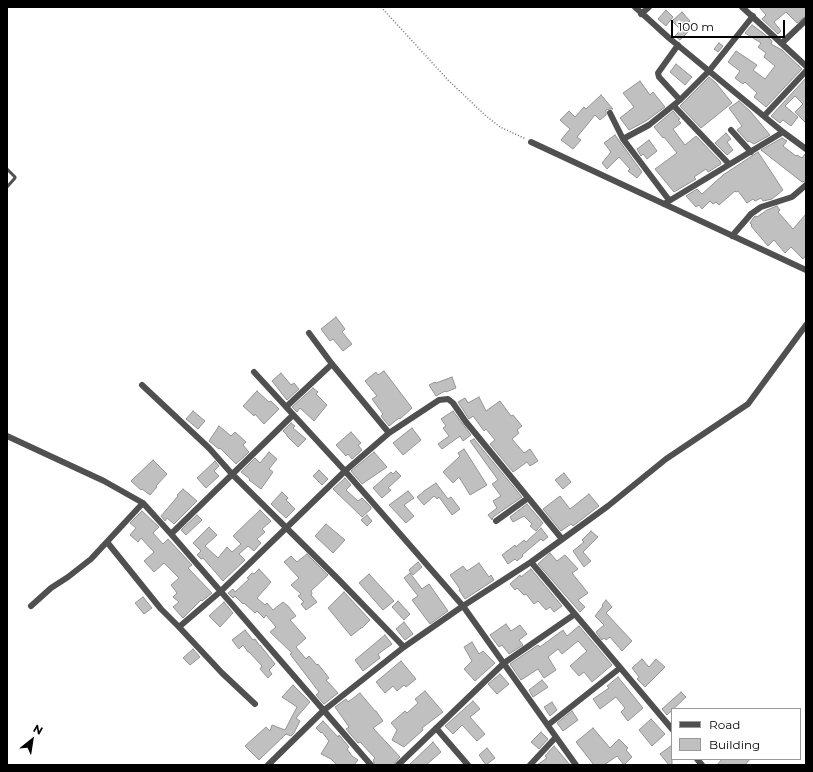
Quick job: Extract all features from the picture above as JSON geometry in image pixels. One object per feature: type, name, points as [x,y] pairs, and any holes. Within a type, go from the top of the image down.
[{"type":"street","points":[[635,7],[678,46],[806,149]]},
{"type":"street","points":[[641,14],[649,7]]},
{"type":"street","points":[[742,7],[806,66]]},
{"type":"street","points":[[623,139],[649,124],[674,106],[709,70],[753,16]]},
{"type":"street","points":[[782,43],[806,20]]},
{"type":"street","points":[[678,46],[658,73],[659,77],[680,100]]},
{"type":"street","points":[[764,116],[806,71]]},
{"type":"street","points":[[674,106],[729,164]]},
{"type":"street","points":[[610,113],[623,139],[666,202]]},
{"type":"street","points":[[731,130],[751,152]]},
{"type":"street","points":[[666,202],[783,132]]},
{"type":"street","points":[[531,142],[666,202],[732,236],[805,269]]},
{"type":"street","points":[[732,236],[752,214],[761,207],[792,197],[806,185]]},
{"type":"street","points":[[268,765],[323,710],[404,647],[462,606],[532,562],[608,506],[666,459],[748,404],[806,326]]},
{"type":"street","points":[[309,333],[332,364],[389,433]]},
{"type":"street","points":[[286,407],[332,364]]},
{"type":"street","points":[[254,372],[345,471],[462,606],[576,765]]},
{"type":"street","points":[[142,385],[194,433],[232,474],[404,647]]},
{"type":"street","points":[[179,626],[221,591],[345,471],[389,433],[439,400],[448,399],[453,403],[466,422],[562,539]]},
{"type":"street","points":[[171,534],[293,415]]},
{"type":"street","points":[[7,436],[104,481],[143,503],[371,765]]},
{"type":"street","points":[[496,521],[528,498]]},
{"type":"street","points":[[31,606],[51,588],[91,559],[143,503]]},
{"type":"street","points":[[107,542],[161,609],[179,626],[222,673],[255,704]]},
{"type":"street","points":[[532,562],[671,728]]},
{"type":"street","points":[[398,765],[504,663],[575,614]]},
{"type":"street","points":[[548,725],[620,668]]},
{"type":"street","points":[[436,728],[468,765]]},
{"type":"street","points":[[530,765],[556,737]]},
{"type":"lane","points":[[7,169],[15,178],[7,187]]},
{"type":"path","points":[[381,7],[449,81],[485,115],[500,127],[531,142]]},
{"type":"building","points":[[759,7],[806,7],[806,16],[797,23],[786,12],[774,22],[781,31],[778,34],[762,19],[766,15]]},
{"type":"building","points":[[666,10],[673,17],[666,26],[658,19]]},
{"type":"building","points":[[682,12],[690,21],[680,29],[672,21]]},
{"type":"building","points":[[752,25],[771,40],[771,44],[782,50],[802,69],[766,107],[754,97],[757,93],[745,82],[743,84],[735,78],[740,71],[728,62],[736,51],[757,65],[753,70],[765,79],[775,66],[764,57],[766,53],[758,47],[761,43],[745,33]]},
{"type":"building","points":[[684,26],[689,31],[680,40],[675,36]]},
{"type":"building","points":[[719,43],[723,46],[718,52],[714,49]]},
{"type":"building","points":[[676,64],[692,77],[685,85],[670,72]]},
{"type":"building","points":[[709,77],[716,83],[732,103],[701,128],[680,106]]},
{"type":"building","points":[[806,78],[806,123],[795,112],[803,104],[795,96],[785,106],[798,117],[791,126],[783,120],[780,123],[771,116]]},
{"type":"building","points":[[640,81],[650,95],[653,92],[665,107],[646,121],[629,130],[620,118],[634,107],[623,93]]},
{"type":"building","points":[[601,95],[613,109],[606,110],[606,115],[600,120],[595,115],[577,137],[581,140],[573,149],[561,140],[570,129],[560,120],[569,111],[575,117],[584,107],[586,109]]},
{"type":"building","points":[[739,101],[750,111],[770,135],[754,144],[749,141],[748,142],[737,130],[742,126],[729,108]]},
{"type":"building","points":[[673,111],[680,119],[678,120],[681,123],[673,129],[685,145],[696,136],[720,161],[721,164],[708,172],[706,169],[694,177],[696,179],[674,192],[655,169],[677,153],[654,127]]},
{"type":"building","points":[[726,133],[731,139],[727,142],[733,150],[727,155],[715,143]]},
{"type":"building","points":[[615,135],[642,172],[637,178],[628,171],[630,169],[619,157],[607,169],[602,163],[611,152],[604,143]]},
{"type":"building","points":[[782,138],[787,141],[783,146],[796,156],[797,155],[802,158],[806,153],[806,181],[802,182],[761,150]]},
{"type":"building","points":[[649,140],[657,151],[647,159],[643,154],[641,156],[637,149]]},
{"type":"building","points":[[758,152],[783,190],[772,199],[763,201],[761,198],[755,201],[753,199],[747,203],[738,191],[735,191],[719,205],[716,202],[713,204],[710,201],[702,209],[699,205],[696,207],[686,196],[697,189],[702,194],[723,175]]},
{"type":"building","points":[[777,206],[780,210],[778,212],[793,229],[806,214],[806,255],[803,259],[791,247],[785,253],[774,240],[768,246],[751,226],[752,225],[750,223],[754,217],[757,217],[767,210]]},
{"type":"building","points":[[336,317],[345,329],[342,332],[352,344],[343,351],[333,339],[330,341],[321,329]]},
{"type":"building","points":[[384,371],[412,408],[400,419],[399,418],[389,426],[381,416],[383,414],[372,399],[377,396],[365,381],[376,372],[378,375]]},
{"type":"building","points":[[281,373],[291,385],[294,383],[299,389],[287,400],[272,381]]},
{"type":"building","points":[[452,377],[456,388],[446,392],[445,391],[436,396],[429,385]]},
{"type":"building","points":[[313,388],[318,392],[316,394],[327,405],[314,421],[300,408],[297,412],[292,407]]},
{"type":"building","points":[[257,391],[279,409],[264,424],[255,414],[254,416],[243,406]]},
{"type":"building","points":[[479,397],[486,411],[500,401],[511,416],[513,415],[522,426],[517,430],[519,433],[512,439],[524,453],[530,449],[538,461],[530,466],[527,462],[513,472],[490,444],[495,440],[486,429],[484,431],[473,416],[469,419],[458,402],[465,398],[468,403]]},
{"type":"building","points":[[193,411],[205,421],[198,429],[186,419]]},
{"type":"building","points":[[453,411],[471,435],[463,441],[460,436],[442,449],[438,444],[449,436],[443,428],[446,426],[441,419]]},
{"type":"building","points":[[291,423],[295,426],[293,428],[306,439],[298,447],[283,431]]},
{"type":"building","points":[[219,426],[231,436],[235,432],[246,442],[243,445],[249,452],[236,464],[220,448],[219,449],[209,441]]},
{"type":"building","points":[[412,428],[421,440],[403,455],[393,443]]},
{"type":"building","points":[[351,432],[361,443],[358,445],[362,450],[352,459],[348,454],[346,456],[336,445]]},
{"type":"building","points":[[474,439],[522,497],[493,517],[492,520],[488,515],[497,508],[493,501],[501,496],[492,484],[498,480],[470,441]]},
{"type":"building","points":[[464,449],[487,485],[470,495],[459,477],[453,483],[443,472],[460,456],[458,453]]},
{"type":"building","points":[[269,452],[277,459],[269,469],[273,472],[261,489],[241,472],[255,458],[260,463]]},
{"type":"building","points":[[374,452],[387,467],[362,484],[351,471]]},
{"type":"building","points":[[153,460],[167,474],[150,495],[142,489],[141,490],[131,481]]},
{"type":"building","points":[[215,461],[219,466],[214,471],[219,476],[206,488],[197,478]]},
{"type":"building","points":[[319,470],[328,479],[322,485],[313,476]]},
{"type":"building","points":[[396,471],[401,476],[388,488],[391,490],[382,498],[373,488],[391,472],[393,474]]},
{"type":"building","points":[[564,473],[571,482],[563,489],[555,480]]},
{"type":"building","points":[[345,478],[351,485],[346,490],[358,501],[362,498],[371,507],[371,509],[362,517],[333,489]]},
{"type":"building","points":[[436,483],[448,499],[451,497],[460,509],[452,515],[439,497],[437,499],[434,496],[424,505],[417,497]]},
{"type":"building","points":[[183,489],[197,501],[174,524],[167,518],[165,521],[161,516]]},
{"type":"building","points":[[408,491],[414,498],[404,505],[414,516],[406,523],[389,505]]},
{"type":"building","points":[[282,492],[288,498],[286,500],[295,509],[286,518],[271,504]]},
{"type":"building","points":[[589,494],[599,506],[573,526],[571,524],[561,531],[543,509],[560,496],[570,509]]},
{"type":"building","points":[[527,504],[543,523],[536,531],[530,526],[532,524],[524,516],[513,522],[510,517]]},
{"type":"building","points":[[260,510],[271,521],[262,529],[265,532],[257,539],[261,543],[254,551],[248,546],[239,554],[245,560],[223,581],[203,558],[201,559],[197,555],[201,551],[193,543],[209,527],[217,535],[205,546],[218,558],[227,547],[232,552],[241,544],[233,536]]},
{"type":"building","points":[[142,511],[159,527],[153,533],[163,544],[168,539],[192,565],[188,568],[212,593],[202,601],[201,600],[183,618],[173,607],[179,602],[173,597],[177,593],[171,585],[179,578],[164,563],[154,572],[144,561],[154,552],[141,538],[138,542],[130,535],[136,528],[130,523]]},
{"type":"building","points":[[197,515],[202,520],[186,535],[181,530]]},
{"type":"building","points":[[367,515],[372,521],[367,526],[361,520]]},
{"type":"building","points":[[326,524],[345,540],[333,553],[315,536]]},
{"type":"building","points":[[541,528],[548,537],[543,541],[541,539],[517,561],[515,559],[508,564],[502,555],[515,545],[516,547],[524,540],[526,542]]},
{"type":"building","points":[[591,531],[598,537],[583,552],[591,561],[584,567],[573,551],[584,542],[582,540]]},
{"type":"building","points":[[550,553],[557,561],[565,555],[578,569],[572,573],[588,593],[578,600],[585,607],[580,612],[538,564]]},
{"type":"building","points":[[307,554],[328,575],[311,591],[311,595],[317,602],[306,610],[301,604],[304,602],[298,596],[301,594],[291,585],[299,578],[284,562],[291,556],[297,562]]},
{"type":"building","points":[[418,562],[422,567],[413,575],[409,570]]},
{"type":"building","points":[[479,563],[489,577],[491,575],[494,580],[465,599],[450,575],[463,566],[467,571]]},
{"type":"building","points":[[259,569],[271,582],[257,598],[265,605],[267,603],[273,610],[283,602],[288,606],[296,616],[290,620],[306,638],[296,647],[306,659],[309,656],[317,665],[318,664],[329,678],[326,680],[338,693],[324,704],[316,695],[319,692],[290,654],[292,653],[270,632],[276,627],[266,615],[264,618],[257,611],[255,613],[235,596],[233,598],[228,593],[233,589],[235,592],[249,579],[247,578],[252,573],[254,574]]},
{"type":"building","points":[[531,569],[562,606],[554,612],[550,607],[546,610],[538,601],[534,604],[526,594],[524,595],[517,588],[515,590],[510,584],[520,575],[521,577]]},
{"type":"building","points":[[410,573],[422,589],[429,584],[448,611],[430,624],[412,600],[418,596],[404,578]]},
{"type":"building","points":[[369,574],[394,601],[383,610],[359,583]]},
{"type":"building","points":[[344,592],[370,620],[351,636],[328,608]]},
{"type":"building","points":[[143,597],[152,608],[144,614],[135,603]]},
{"type":"building","points":[[606,600],[612,607],[606,613],[632,641],[622,651],[610,637],[606,640],[604,638],[602,640],[596,632],[604,625],[595,616]]},
{"type":"building","points":[[398,601],[410,614],[404,620],[392,607]]},
{"type":"building","points":[[224,602],[233,613],[220,627],[209,616]]},
{"type":"building","points":[[404,622],[413,634],[405,640],[396,629]]},
{"type":"building","points":[[506,624],[511,631],[520,625],[527,634],[519,640],[523,645],[509,654],[502,645],[499,647],[490,635]]},
{"type":"building","points":[[579,626],[612,665],[592,682],[584,672],[579,676],[570,666],[587,651],[578,641],[562,654],[558,649],[548,657],[556,670],[544,678],[538,669],[521,680],[510,664],[538,645],[540,647],[563,630],[567,636]]},
{"type":"building","points":[[245,630],[253,640],[255,639],[275,664],[269,670],[272,674],[268,678],[260,669],[262,666],[243,645],[239,649],[232,640]]},
{"type":"building","points":[[385,635],[392,644],[378,654],[380,658],[363,671],[355,660]]},
{"type":"building","points":[[472,642],[479,654],[483,651],[495,663],[475,681],[464,669],[472,661],[464,647]]},
{"type":"building","points":[[193,649],[200,657],[190,665],[183,658]]},
{"type":"building","points":[[642,659],[649,667],[656,659],[665,667],[645,687],[637,679],[639,677],[632,668]]},
{"type":"building","points":[[401,661],[416,679],[406,687],[404,685],[397,691],[393,686],[385,693],[376,682]]},
{"type":"building","points":[[500,674],[509,684],[497,694],[488,684]]},
{"type":"building","points":[[618,677],[643,708],[628,721],[621,712],[625,708],[616,697],[600,709],[593,699],[609,688],[607,686]]},
{"type":"building","points":[[542,680],[548,687],[533,697],[529,690]]},
{"type":"building","points":[[293,685],[310,702],[296,718],[300,721],[294,733],[291,736],[286,734],[259,760],[245,746],[266,727],[270,731],[272,725],[285,730],[297,707],[282,697]]},
{"type":"building","points":[[425,691],[443,712],[422,728],[423,730],[404,747],[392,740],[397,730],[391,723],[405,711],[407,713],[418,703],[415,699]]},
{"type":"building","points":[[681,692],[686,697],[674,708],[671,708],[671,711],[667,715],[662,709]]},
{"type":"building","points":[[360,693],[383,721],[373,728],[400,757],[393,765],[375,765],[373,760],[375,758],[360,742],[358,743],[346,729],[349,727],[335,707],[346,699],[348,702]]},
{"type":"building","points":[[473,701],[480,709],[470,717],[485,734],[477,741],[462,725],[453,734],[445,726]]},
{"type":"building","points":[[552,702],[557,710],[550,716],[544,707]]},
{"type":"building","points":[[572,711],[578,720],[563,731],[557,723]]},
{"type":"building","points":[[651,719],[665,734],[652,746],[639,730]]},
{"type":"building","points":[[323,721],[338,737],[339,735],[349,747],[347,749],[352,756],[358,760],[354,765],[337,765],[331,759],[321,754],[329,741],[322,732],[321,733],[316,728]]},
{"type":"building","points":[[593,728],[610,748],[619,739],[628,748],[626,750],[632,757],[624,765],[617,756],[604,765],[594,765],[576,742]]},
{"type":"building","points":[[541,732],[548,739],[539,749],[531,742]]},
{"type":"building","points":[[433,742],[441,752],[426,765],[409,765]]},
{"type":"building","points":[[554,746],[570,765],[537,765],[547,758],[545,756]]},
{"type":"building","points":[[671,746],[672,765],[669,765],[660,754]]},
{"type":"building","points":[[487,748],[495,758],[486,765],[479,755]]},
{"type":"building","points":[[721,760],[749,760],[745,765],[717,765]]}]
